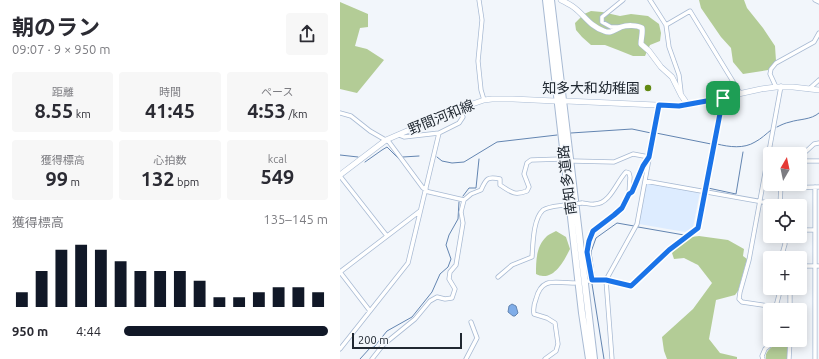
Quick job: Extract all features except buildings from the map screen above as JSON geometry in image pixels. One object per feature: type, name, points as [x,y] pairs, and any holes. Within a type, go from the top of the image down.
[{"type":"highway","name":"南知多道路","points":[[546,0],[582,313],[589,359]]},
{"type":"highway","name":"南知多道路","points":[[551,0],[594,359]]},
{"type":"main road","points":[[561,0],[573,6],[592,25],[603,31],[613,32],[620,27],[626,26],[639,26],[642,28],[643,32],[641,44],[672,77],[688,105]]},
{"type":"main road","points":[[566,101],[679,106],[779,86],[819,90]]},
{"type":"main road","name":"野間河和線","points":[[340,176],[386,140],[458,109],[484,100],[503,99],[555,101]]},
{"type":"street","points":[[479,0],[482,20],[478,61],[481,90],[484,100]]},
{"type":"street","points":[[620,27],[611,27],[602,22],[602,17],[623,0]]},
{"type":"street","points":[[650,0],[666,25],[669,47],[679,75],[681,95]]},
{"type":"street","points":[[815,0],[819,2]]},
{"type":"street","points":[[666,25],[690,11],[740,94]]},
{"type":"street","points":[[763,306],[742,302],[739,299],[749,260],[779,86],[770,74],[771,69],[776,63],[814,42],[819,33]]},
{"type":"street","points":[[809,89],[819,80]]},
{"type":"street","points":[[588,281],[606,280],[631,286],[669,250],[698,228],[723,98]]},
{"type":"street","points":[[612,359],[606,280],[637,224],[659,105]]},
{"type":"street","points":[[398,135],[404,137],[439,133],[460,124],[464,117],[458,109]]},
{"type":"street","points":[[340,113],[351,116],[370,131],[389,142],[425,190],[464,200]]},
{"type":"street","points":[[340,349],[408,263],[439,133]]},
{"type":"street","points":[[807,150],[814,144],[819,143]]},
{"type":"street","points":[[573,161],[614,162],[633,154],[649,157]]},
{"type":"street","points":[[592,280],[587,252],[593,231],[622,208],[629,194],[632,192],[643,166],[649,157]]},
{"type":"street","points":[[372,359],[384,345],[415,319],[430,301],[436,297],[445,299],[452,298],[455,289],[450,279],[450,272],[456,265],[463,223],[461,212],[464,200],[471,194],[481,190],[485,181],[492,177],[500,179],[500,185],[513,193],[520,194],[527,191],[528,187],[524,174],[527,163],[531,160],[561,159]]},
{"type":"street","points":[[807,161],[819,161]]},
{"type":"street","points":[[498,277],[512,265],[532,256],[535,225],[542,211],[548,208],[565,205],[582,203],[596,205],[604,202],[623,174],[626,172],[629,173],[630,176],[629,194]]},
{"type":"street","points":[[340,176],[387,236]]},
{"type":"street","points":[[645,181],[763,202]]},
{"type":"street","points":[[807,187],[817,187],[815,230],[817,266],[817,343],[815,359]]},
{"type":"street","points":[[370,311],[340,272],[420,211]]},
{"type":"street","points":[[807,230],[815,230]]},
{"type":"street","points":[[545,359],[556,351],[558,344],[555,323],[547,318],[534,314],[533,310],[537,293],[543,285],[551,281],[566,284],[575,283]]},
{"type":"street","points":[[466,359],[477,338],[471,322]]},
{"type":"street","points":[[763,359],[762,356],[767,347]]},
{"type":"street","points":[[790,347],[790,359]]},
{"type":"shaded area","points":[[646,183],[700,192],[693,227],[685,232],[639,224]]},
{"type":"green space","points":[[699,0],[744,0],[747,8],[775,46],[776,61],[768,70],[743,74],[733,62],[731,48],[721,37],[701,8]]},
{"type":"green space","points":[[340,2],[368,14],[368,27],[360,28],[355,46],[367,49],[384,60],[357,93],[340,89]]},
{"type":"green space","points":[[591,11],[620,16],[631,14],[648,16],[659,24],[661,33],[660,41],[650,45],[645,56],[633,56],[605,45],[591,45],[576,30],[575,23],[584,14]]},
{"type":"green space","points":[[556,231],[566,237],[570,249],[566,258],[560,267],[552,274],[543,276],[536,274],[537,259],[541,244],[547,236]]},
{"type":"green space","points":[[699,236],[728,240],[744,249],[743,256],[747,259],[738,291],[735,295],[716,300],[709,339],[720,353],[737,357],[737,359],[667,359],[664,351],[662,337],[693,309],[712,283],[698,265],[684,258],[674,259],[672,253],[677,246],[691,237]]},
{"type":"green space","points":[[772,347],[788,347],[788,359],[766,359],[766,353]]},
{"type":"water","points":[[512,304],[516,306],[518,313],[515,316],[508,312],[509,306]]},
{"type":"waterway","points":[[777,127],[788,122],[812,117],[819,113]]},
{"type":"waterway","points":[[571,133],[632,129],[651,133]]},
{"type":"waterway","points":[[717,144],[731,147],[746,146],[757,141],[771,130]]},
{"type":"waterway","points":[[656,133],[711,144]]},
{"type":"waterway","points":[[437,157],[442,161],[452,163],[464,162],[497,142],[557,135]]},
{"type":"waterway","points":[[365,162],[387,147],[400,160]]},
{"type":"waterway","points":[[708,188],[736,194],[743,152]]},
{"type":"waterway","points":[[340,155],[358,157]]},
{"type":"waterway","points":[[403,157],[419,156]]},
{"type":"waterway","points":[[463,196],[469,188],[476,188],[479,159]]},
{"type":"waterway","points":[[360,359],[370,348],[374,347],[387,331],[412,317],[432,292],[440,274],[448,267],[451,259],[446,245],[449,235],[458,219],[459,202]]},
{"type":"waterway","points":[[594,274],[591,252],[596,238],[617,223],[634,226]]},
{"type":"waterway","points":[[638,227],[684,235],[692,230]]},
{"type":"waterway","points":[[592,284],[604,359]]},
{"type":"place","name":"知多大和幼稚園","points":[[648,88]]},
{"type":"route","points":[[723,98],[698,228],[669,250],[631,286],[606,280],[592,280],[587,252],[589,241],[593,231],[622,208],[629,194],[632,192],[643,166],[649,157],[659,105],[679,106],[723,98]]}]
